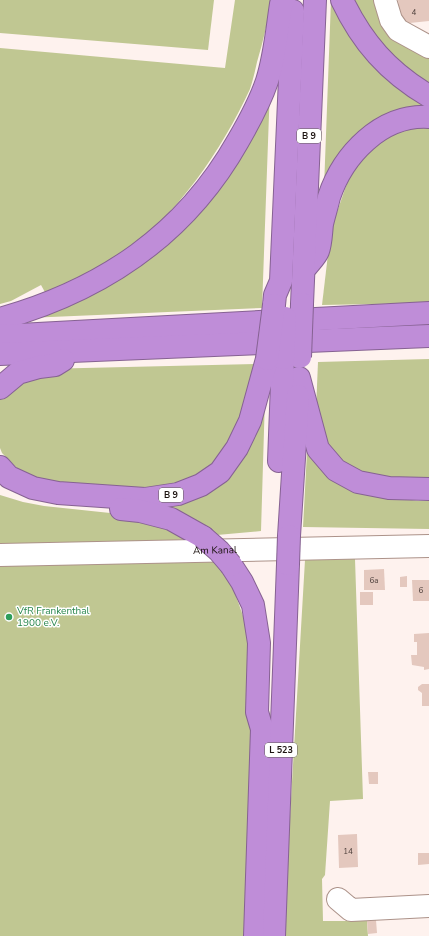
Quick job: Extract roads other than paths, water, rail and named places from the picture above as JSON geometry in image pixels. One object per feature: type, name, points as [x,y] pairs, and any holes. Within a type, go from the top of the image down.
[{"type":"highway","points":[[0,319],[24,312],[63,297],[102,279],[134,258],[168,230],[197,201],[226,162],[251,118],[266,82],[275,49],[281,4],[284,0]]},
{"type":"highway","name":"B 9","points":[[287,304],[275,295],[281,281],[293,0]]},
{"type":"highway","name":"B 9","points":[[315,0],[303,272],[287,304],[287,363],[318,449],[336,470],[358,482],[388,488],[429,490]]},
{"type":"highway","points":[[342,0],[358,32],[376,54],[396,74],[429,96]]},
{"type":"highway","points":[[303,272],[318,251],[323,222],[330,196],[341,171],[351,156],[362,143],[378,131],[397,122],[419,117],[429,117]]},
{"type":"highway","name":"B 9","points":[[0,467],[9,477],[33,488],[58,493],[145,499],[178,494],[202,485],[220,472],[237,448],[250,422],[287,363],[287,304]]},
{"type":"highway","points":[[0,336],[429,313]]},
{"type":"highway","points":[[0,354],[429,336]]},
{"type":"highway","points":[[0,388],[18,373],[39,367],[55,365],[77,351]]},
{"type":"highway","name":"L 523","points":[[274,936],[281,563],[287,363]]},
{"type":"highway","name":"L 523","points":[[0,488],[38,500],[54,503],[140,511],[171,519],[203,537],[219,551],[231,565],[242,582],[253,605],[259,642],[258,712],[262,729],[255,936]]},
{"type":"highway","name":"L 523","points":[[262,729],[269,713],[281,563]]},
{"type":"street","points":[[385,0],[391,20],[398,30],[429,47]]},
{"type":"street","name":"Am Kanal","points":[[0,555],[429,546]]},
{"type":"street","points":[[338,899],[351,910],[429,906]]},
{"type":"place","name":"VfR Frankenthal 1900 e.V.","points":[[9,617]]}]
